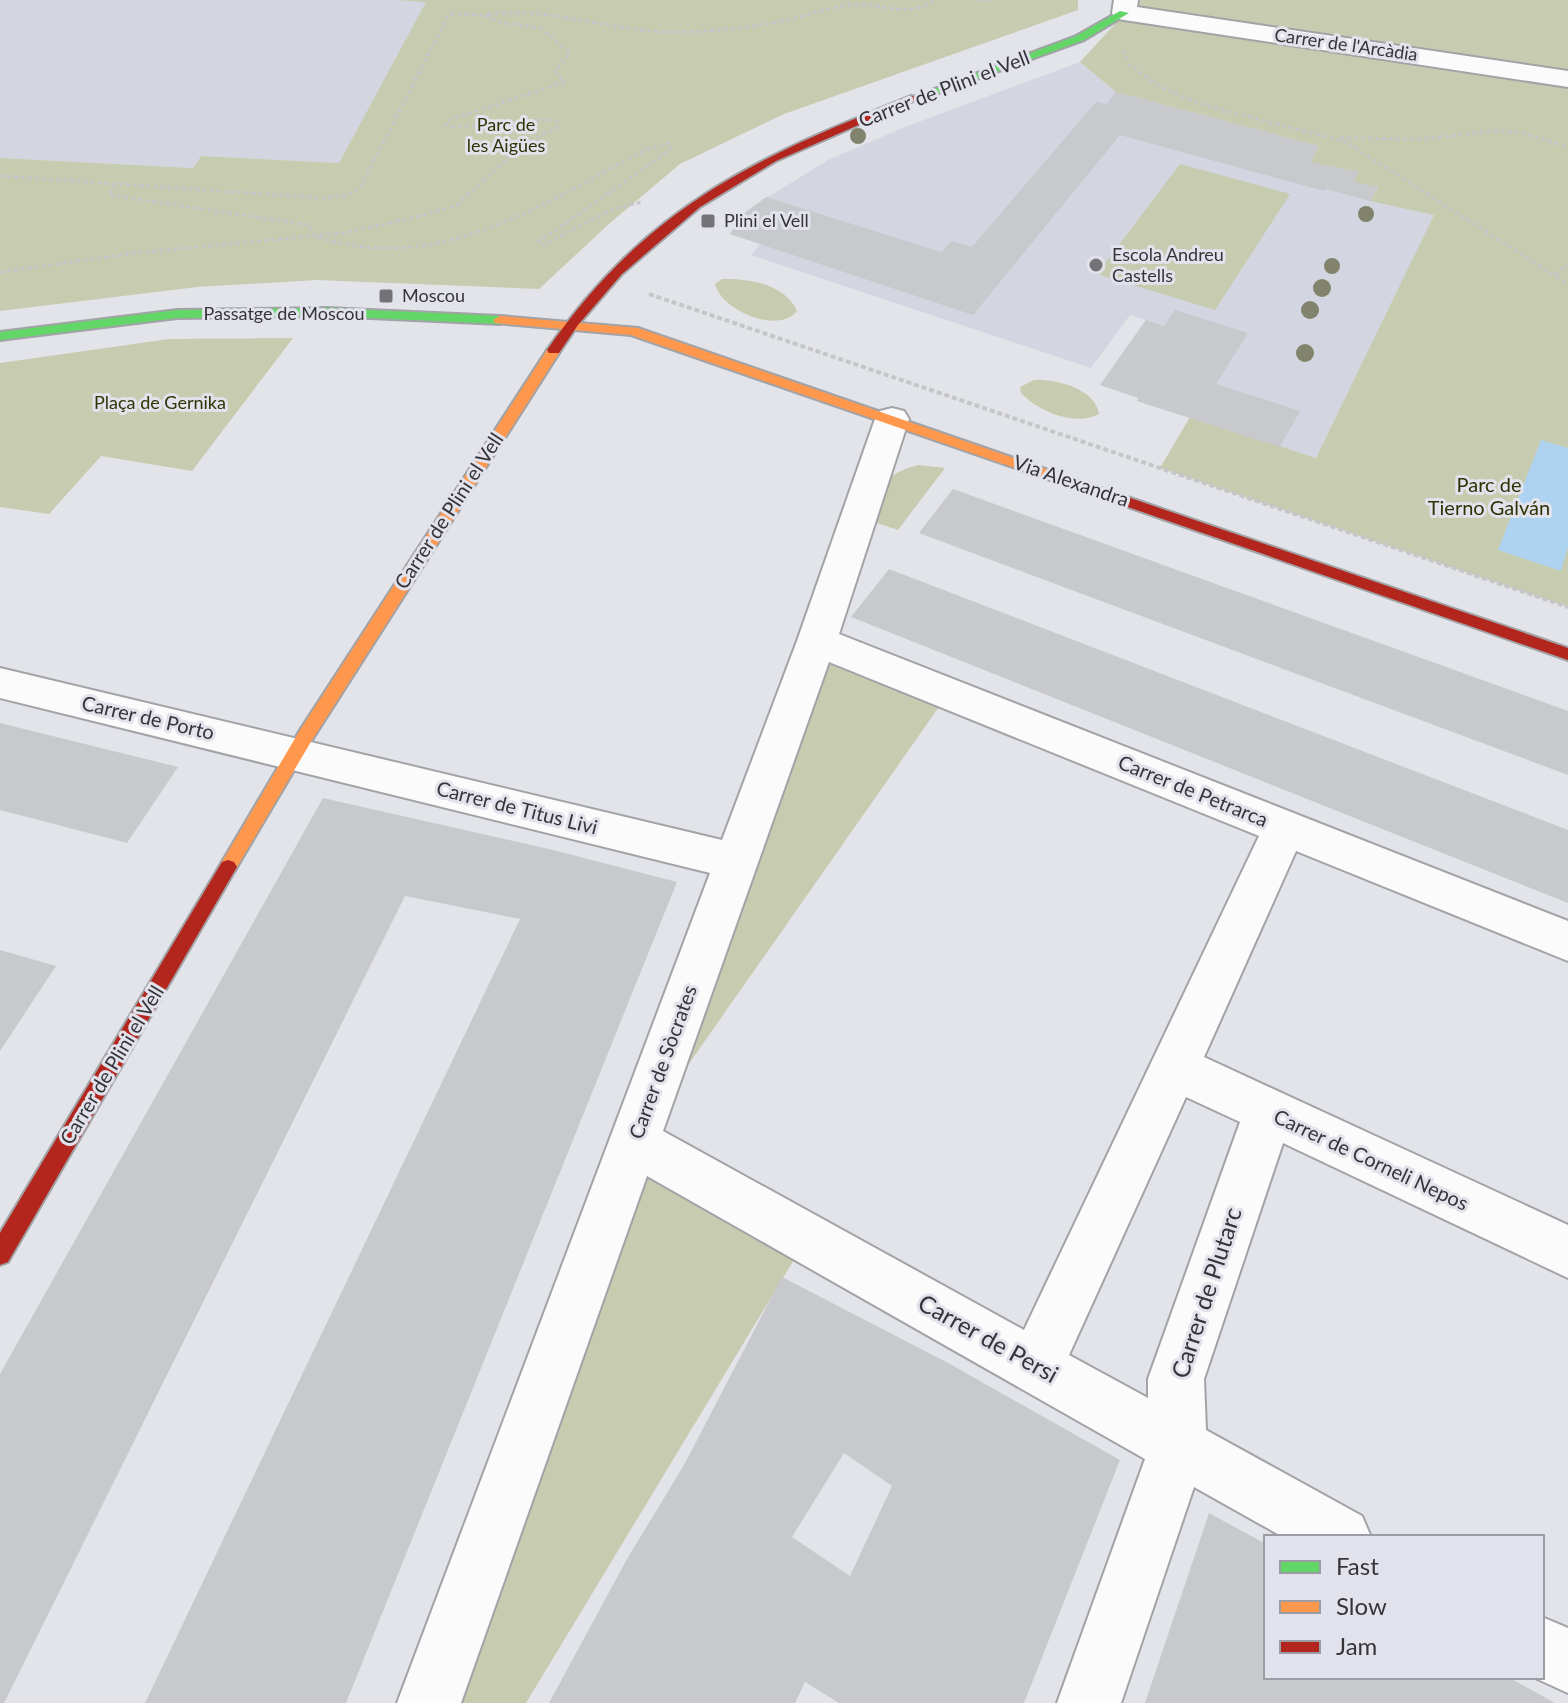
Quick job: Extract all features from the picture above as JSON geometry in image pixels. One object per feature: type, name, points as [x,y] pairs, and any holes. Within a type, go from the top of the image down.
[{"type":"street","name":"Carrer de Plini el Vell","points":[[0,1254],[296,753],[570,325],[642,248],[709,194],[755,167],[914,98],[1080,38],[1125,6]]},
{"type":"street","name":"Carrer de l'Arcàdia","points":[[1125,6],[1568,79]]},
{"type":"street","name":"Passatge de Moscou","points":[[0,336],[177,314],[342,313],[570,325]]},
{"type":"street","name":"Via Alexandra","points":[[570,325],[633,331],[1568,654]]},
{"type":"street","name":"Carrer de Sòcrates","points":[[429,1703],[817,641],[892,419]]},
{"type":"street","name":"Carrer de Petrarca","points":[[817,641],[1568,941]]},
{"type":"street","name":"Carrer de Porto","points":[[0,683],[296,753]]},
{"type":"street","name":"Carrer de Titus Livi","points":[[296,753],[737,862]]},
{"type":"street","points":[[1036,1365],[1285,828]]},
{"type":"street","name":"Carrer de Corneli Nepos","points":[[1174,1067],[1568,1252]]},
{"type":"street","name":"Carrer de Plutarc","points":[[1089,1703],[1178,1448],[1176,1379],[1268,1113]]},
{"type":"street","name":"Carrer de Persi","points":[[634,1142],[1337,1535]]},
{"type":"street","points":[[1544,1649],[1568,1662]]},
{"type":"path","points":[[0,176],[322,198],[346,196],[360,188],[449,14],[485,15],[498,11],[658,32],[728,31],[858,5],[909,11],[926,8],[935,0]]},
{"type":"path","points":[[976,0],[991,0]]},
{"type":"path","points":[[0,272],[136,253],[315,236],[412,218],[456,206],[522,145],[558,127],[557,121],[546,120],[471,126],[446,125],[449,120],[564,82],[555,71],[570,53],[539,27],[492,21],[485,15]]},
{"type":"path","points":[[1094,30],[1123,47],[1128,64],[1161,87],[1201,104],[1346,142],[1457,216],[1553,273],[1568,286]]},
{"type":"path","points":[[1330,138],[1421,139],[1495,131],[1521,132],[1568,147]]},
{"type":"path","points":[[115,184],[109,195],[309,225],[315,236],[341,245],[374,249],[418,247],[499,227],[647,149],[669,143],[671,148],[657,159],[538,242],[543,245],[554,241],[625,203],[647,202],[637,209]]},
{"type":"path","points":[[1553,273],[1568,264]]},
{"type":"path","points":[[611,281],[1568,607]]},
{"type":"shaded area","points":[[0,0],[427,1],[339,163],[201,156],[193,168],[0,158]]},
{"type":"shaded area","name":"Escola Andreu Castells","points":[[1080,62],[1116,92],[1319,146],[1311,161],[1359,172],[1355,182],[1378,187],[1371,201],[1435,215],[1316,458],[1137,401],[1138,398],[1100,385],[1146,320],[1130,315],[1091,368],[751,255],[760,244],[730,234],[747,210],[828,160],[905,127]]},
{"type":"green space","name":"Parc de les Aigües","points":[[396,0],[1078,0],[1078,10],[784,114],[680,164],[539,289],[316,280],[197,287],[0,311],[0,158],[193,168],[201,156],[339,163],[426,2]]},
{"type":"green space","name":"Parc de Tierno Galván","points":[[1137,0],[1568,0],[1568,607],[1160,468],[1190,417],[1316,458],[1434,215],[1370,201],[1378,188],[1354,182],[1358,172],[1310,162],[1319,146],[1116,92],[1080,62]]},
{"type":"green space","points":[[1180,164],[1290,194],[1215,310],[1097,274]]},
{"type":"green space","points":[[722,279],[765,284],[784,294],[797,311],[777,321],[751,316],[719,294],[715,284]]},
{"type":"green space","name":"Plaça de Gernika","points":[[293,338],[192,471],[101,456],[49,514],[0,507],[0,363],[169,339]]},
{"type":"green space","points":[[1034,380],[1073,387],[1090,398],[1099,414],[1089,418],[1068,418],[1037,406],[1021,393],[1020,387]]},
{"type":"green space","points":[[918,465],[945,468],[898,530],[868,520],[874,499],[890,477]]},
{"type":"green space","points":[[817,641],[948,694],[634,1142],[807,1238],[526,1703],[429,1703]]},
{"type":"water","points":[[1541,440],[1568,448],[1568,547],[1561,571],[1498,550]]},
{"type":"building","points":[[1116,92],[1319,146],[1310,162],[1359,172],[1354,182],[1378,187],[1370,201],[1120,135],[973,315],[730,234],[740,217],[766,197],[941,252],[952,241],[972,247],[1096,102],[1107,104]]},
{"type":"building","points":[[1175,310],[1248,333],[1216,384],[1300,411],[1280,447],[1137,401],[1139,398],[1100,385],[1146,320],[1164,326]]},
{"type":"building","points":[[953,489],[1568,711],[1568,775],[919,533]]},
{"type":"building","points":[[889,569],[1568,830],[1568,903],[851,617]]},
{"type":"building","points":[[0,723],[178,767],[127,843],[0,810]]},
{"type":"building","points":[[323,798],[553,850],[677,882],[346,1703],[145,1703],[520,919],[405,896],[4,1703],[0,1703],[0,1374]]},
{"type":"building","points":[[0,950],[56,966],[0,1051]]},
{"type":"building","points":[[782,1277],[950,1364],[1120,1460],[1024,1703],[839,1703],[805,1682],[795,1703],[549,1703],[627,1559],[684,1465]],"holes":[[[844,1453],[892,1486],[850,1576],[792,1537]]]},
{"type":"building","points":[[1209,1513],[1264,1543],[1264,1679],[1512,1679],[1555,1703],[1145,1703]]},
{"type":"traffic: fast","points":[[915,98],[1080,38],[1124,13]]},
{"type":"traffic: fast","points":[[0,336],[177,314],[327,312],[500,320]]},
{"type":"traffic: slow","points":[[500,320],[633,331],[1110,496]]},
{"type":"traffic: slow","points":[[228,867],[306,735],[554,350]]},
{"type":"traffic: jam","points":[[554,350],[617,271],[695,205],[771,159],[915,98]]},
{"type":"traffic: jam","points":[[1110,496],[1568,654]]},
{"type":"traffic: jam","points":[[0,1254],[228,867]]},
{"type":"place","name":"Plini el Vell","points":[[708,221]]},
{"type":"place","name":"Escola Andreu Castells","points":[[1096,265]]},
{"type":"place","name":"Moscou","points":[[386,296]]}]
